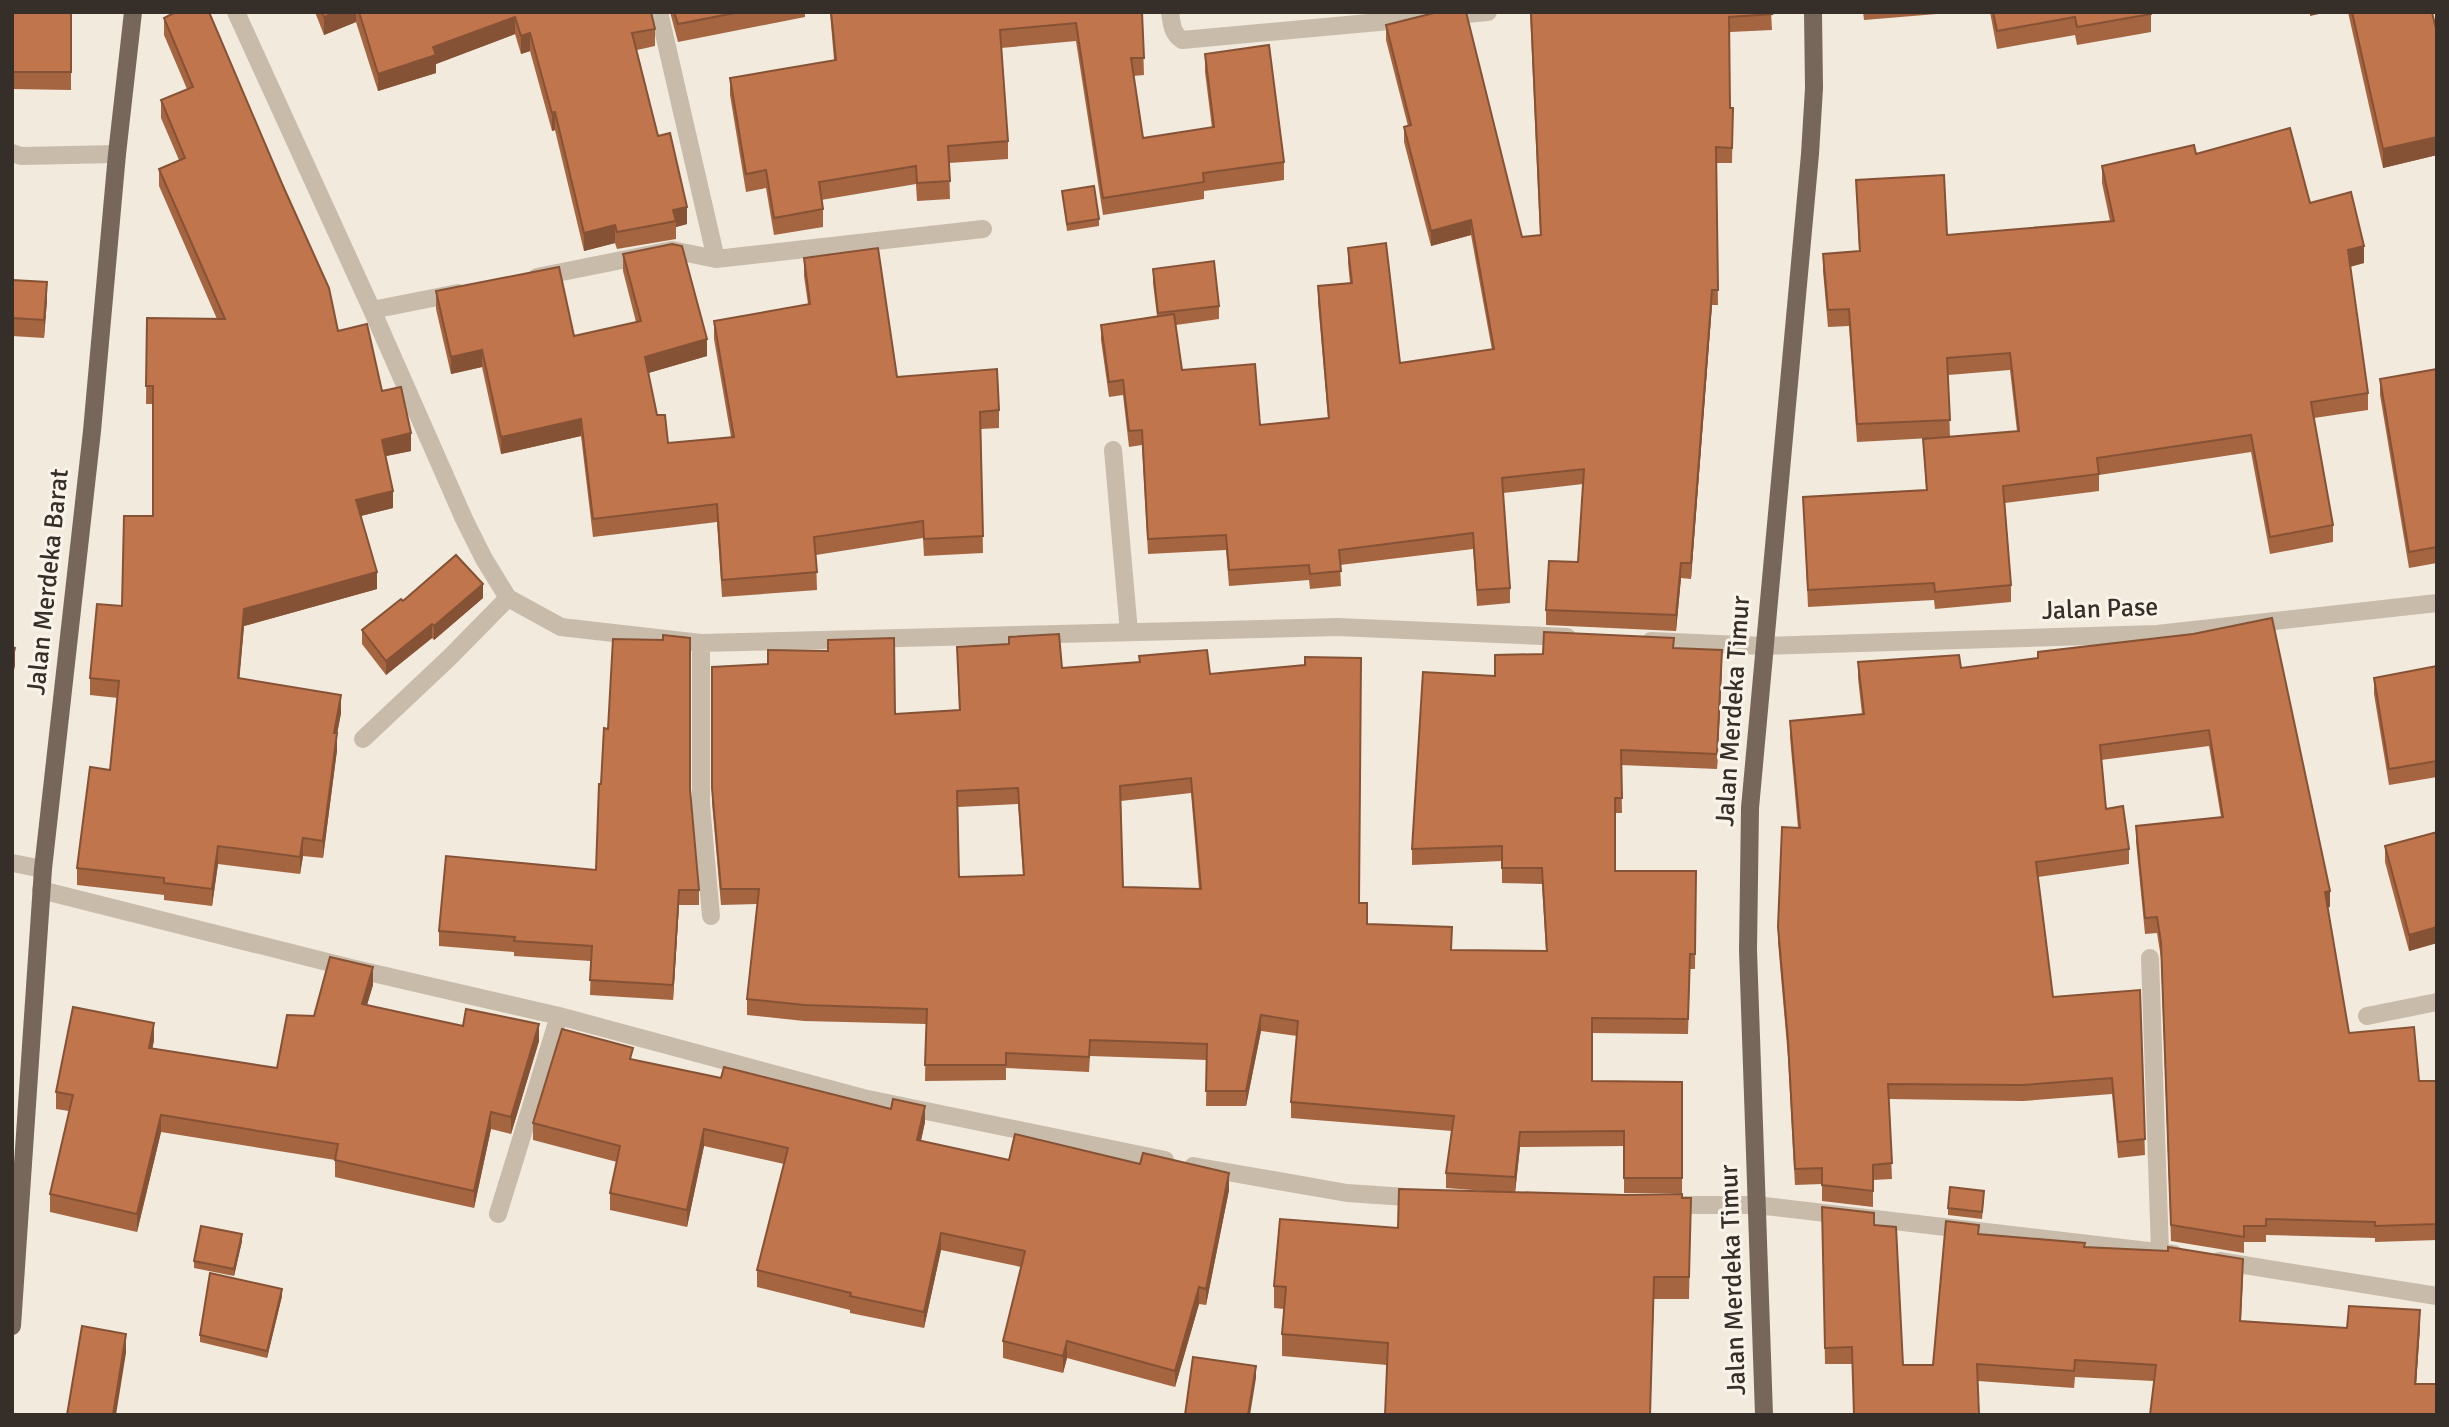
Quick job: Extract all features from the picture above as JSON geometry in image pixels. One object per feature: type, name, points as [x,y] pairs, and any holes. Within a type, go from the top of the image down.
[{"type":"main road","name":"Jalan Merdeka Barat","points":[[12,1326],[41,890],[92,430],[133,12]]},
{"type":"main road","name":"Jalan Merdeka Timur","points":[[1764,1415],[1748,950],[1750,808],[1810,154],[1814,89],[1814,12]]},
{"type":"street","points":[[236,12],[484,559],[508,598],[561,627],[701,643],[1338,627],[1579,638]]},
{"type":"street","points":[[659,12],[716,259]]},
{"type":"street","points":[[1170,12],[1172,28],[1175,35],[1182,40],[1488,12]]},
{"type":"street","points":[[12,153],[21,156],[117,154]]},
{"type":"street","points":[[520,281],[672,250],[716,259],[983,229]]},
{"type":"street","points":[[372,310],[480,289]]},
{"type":"street","points":[[1113,450],[1129,632]]},
{"type":"street","points":[[363,739],[508,598]]},
{"type":"street","name":"Jalan Pase","points":[[1633,640],[1763,646],[2157,634],[2437,603]]},
{"type":"street","points":[[701,643],[701,804],[711,916]]},
{"type":"street","points":[[12,863],[43,869]]},
{"type":"street","points":[[41,890],[338,965],[559,1016],[863,1098],[1174,1162],[1347,1193],[1443,1199]]},
{"type":"street","points":[[2150,958],[2160,1251]]},
{"type":"street","points":[[2367,1016],[2437,1002]]},
{"type":"street","points":[[498,1214],[559,1016]]},
{"type":"street","points":[[1649,1205],[1757,1205],[2160,1251],[2437,1297]]},
{"type":"building","points":[[12,12],[71,12],[71,72],[12,72]]},
{"type":"building","points":[[176,12],[209,12],[329,288],[338,331],[367,324],[382,391],[401,387],[411,433],[382,440],[393,491],[356,500],[377,572],[244,609],[238,678],[341,695],[334,733],[337,733],[323,841],[303,838],[300,857],[218,846],[212,889],[164,883],[164,878],[77,868],[90,767],[110,770],[119,681],[90,678],[97,604],[122,606],[124,516],[153,516],[153,386],[146,386],[147,318],[225,319],[159,169],[185,158],[161,100],[193,87],[164,18]]},
{"type":"building","points":[[322,12],[336,12],[324,17]]},
{"type":"building","points":[[359,12],[651,12],[655,29],[632,33],[658,136],[670,133],[687,207],[673,210],[676,221],[617,232],[615,225],[584,233],[555,112],[552,113],[530,33],[521,36],[515,17],[433,47],[436,55],[378,74]]},
{"type":"building","points":[[674,12],[740,12],[678,24]]},
{"type":"building","points":[[831,12],[1142,12],[1144,58],[1131,58],[1143,138],[1214,127],[1205,54],[1269,45],[1284,162],[1203,173],[1204,182],[1103,198],[1076,23],[1000,30],[1008,141],[948,146],[950,181],[917,183],[916,166],[819,182],[823,209],[774,218],[766,170],[746,174],[730,78],[836,60]]},
{"type":"building","points":[[1443,12],[1466,12],[1522,237],[1541,235],[1531,12],[1772,14],[1729,17],[1732,148],[1716,147],[1718,290],[1712,290],[1691,563],[1681,563],[1676,615],[1546,610],[1549,561],[1578,562],[1584,469],[1502,478],[1510,588],[1477,590],[1473,533],[1339,550],[1341,571],[1310,574],[1309,565],[1229,570],[1226,535],[1148,539],[1142,430],[1129,431],[1123,380],[1109,382],[1101,325],[1174,314],[1182,370],[1255,364],[1260,425],[1329,418],[1318,286],[1352,283],[1348,248],[1386,243],[1400,363],[1494,349],[1471,220],[1431,231],[1404,127],[1411,125],[1386,25]]},
{"type":"building","points":[[1993,12],[2151,14],[2077,27],[2075,17],[1997,31]]},
{"type":"building","points":[[2352,12],[2432,12],[2437,33],[2437,137],[2383,149]]},
{"type":"building","points":[[2290,128],[2310,203],[2351,192],[2364,246],[2348,250],[2368,393],[2311,402],[2333,525],[2270,537],[2251,435],[2097,458],[2099,474],[2003,486],[2011,585],[1935,592],[1934,583],[1808,590],[1803,497],[1927,490],[1923,439],[2019,431],[2010,353],[1947,358],[1950,420],[1857,424],[1849,309],[1828,310],[1823,254],[1860,251],[1856,180],[1944,175],[1947,235],[2114,221],[2102,166],[2194,145],[2196,154]]},
{"type":"building","points":[[1094,186],[1099,219],[1067,224],[1062,191]]},
{"type":"building","points":[[672,244],[682,246],[707,339],[645,357],[657,415],[665,415],[668,443],[734,437],[714,321],[810,304],[804,258],[878,248],[897,377],[997,369],[999,410],[980,412],[983,536],[924,539],[923,521],[814,537],[817,572],[722,580],[717,504],[593,519],[581,419],[501,437],[482,350],[451,357],[436,291],[559,267],[574,336],[641,321],[623,254]]},
{"type":"building","points":[[1214,261],[1219,306],[1158,313],[1153,269]]},
{"type":"building","points":[[12,280],[47,282],[44,320],[12,318]]},
{"type":"building","points":[[2437,369],[2437,547],[2409,552],[2380,379]]},
{"type":"building","points":[[456,555],[483,584],[434,626],[432,624],[386,661],[362,630],[401,599],[403,601]]},
{"type":"building","points":[[2272,618],[2330,891],[2325,892],[2349,1033],[2414,1027],[2419,1081],[2437,1081],[2437,1224],[2375,1226],[2375,1222],[2266,1219],[2266,1226],[2244,1226],[2244,1237],[2171,1225],[2161,942],[2157,917],[2145,918],[2136,826],[2223,817],[2209,730],[2100,745],[2106,809],[2123,806],[2129,849],[2036,862],[2053,997],[2140,990],[2145,1139],[2118,1142],[2112,1078],[2023,1085],[1888,1084],[1892,1163],[1873,1165],[1873,1191],[1822,1185],[1822,1168],[1795,1169],[1778,927],[1782,827],[1800,828],[1790,721],[1864,714],[1858,662],[1959,655],[1961,668],[2038,658],[2038,652],[2193,634]]},
{"type":"building","points":[[1544,632],[1674,638],[1673,648],[1722,650],[1717,754],[1621,750],[1622,798],[1615,798],[1615,871],[1696,871],[1695,954],[1690,954],[1688,1019],[1592,1018],[1592,1081],[1682,1082],[1682,1178],[1624,1178],[1624,1131],[1520,1132],[1515,1177],[1446,1173],[1454,1116],[1291,1102],[1298,1021],[1261,1015],[1246,1091],[1206,1091],[1207,1044],[1090,1040],[1089,1057],[1006,1053],[1006,1065],[925,1065],[927,1009],[804,1005],[747,999],[759,889],[721,889],[712,788],[712,667],[768,664],[768,650],[828,651],[828,640],[894,638],[895,714],[960,710],[957,647],[1009,644],[1009,637],[1059,634],[1062,668],[1140,662],[1139,656],[1207,650],[1210,674],[1305,665],[1305,657],[1361,658],[1359,903],[1367,903],[1367,924],[1452,927],[1451,950],[1547,951],[1542,868],[1502,868],[1502,846],[1412,849],[1423,672],[1495,676],[1495,655],[1543,654]],"holes":[[[1191,778],[1201,889],[1123,887],[1120,786]],[[1018,788],[1024,875],[959,877],[957,791]]]},
{"type":"building","points":[[663,635],[690,638],[690,789],[699,890],[679,890],[673,985],[590,980],[592,946],[514,941],[515,937],[439,931],[446,856],[596,870],[599,784],[604,728],[608,729],[613,639],[663,640]]},
{"type":"building","points":[[2437,666],[2437,761],[2389,769],[2374,678]]},
{"type":"building","points":[[2437,832],[2437,927],[2409,935],[2385,846]]},
{"type":"building","points":[[330,957],[373,967],[362,1004],[463,1026],[466,1009],[539,1024],[511,1117],[491,1112],[474,1191],[335,1160],[338,1144],[161,1115],[137,1214],[50,1194],[73,1095],[56,1092],[73,1007],[154,1023],[149,1048],[277,1068],[287,1015],[314,1016]]},
{"type":"building","points":[[562,1029],[633,1048],[630,1059],[721,1078],[724,1067],[891,1109],[893,1099],[925,1106],[917,1140],[1009,1160],[1015,1134],[1140,1164],[1143,1153],[1229,1173],[1206,1289],[1199,1287],[1175,1371],[1067,1341],[1063,1356],[1003,1341],[1025,1251],[941,1233],[924,1312],[850,1296],[851,1293],[757,1270],[788,1148],[704,1129],[687,1210],[610,1193],[620,1146],[533,1123]]},
{"type":"building","points":[[1950,1187],[1984,1191],[1982,1212],[1948,1208]]},
{"type":"building","points":[[1399,1189],[1682,1194],[1682,1198],[1691,1198],[1689,1277],[1654,1277],[1650,1415],[1385,1415],[1388,1343],[1282,1334],[1286,1287],[1274,1286],[1280,1219],[1398,1228]]},
{"type":"building","points":[[1822,1207],[1874,1213],[1874,1225],[1896,1227],[1903,1365],[1933,1365],[1946,1221],[1979,1225],[1978,1234],[2085,1243],[2084,1247],[2168,1251],[2168,1247],[2243,1259],[2240,1321],[2347,1328],[2349,1306],[2420,1310],[2415,1384],[2437,1384],[2437,1415],[2150,1415],[2156,1365],[2075,1360],[2074,1371],[1977,1364],[1979,1415],[1854,1415],[1852,1347],[1825,1348]]},
{"type":"building","points":[[201,1226],[242,1234],[234,1269],[194,1261]]},
{"type":"building","points":[[210,1273],[282,1289],[267,1351],[200,1335]]},
{"type":"building","points":[[82,1326],[126,1334],[113,1415],[67,1415]]},
{"type":"building","points":[[1193,1357],[1256,1366],[1248,1415],[1185,1415]]}]
